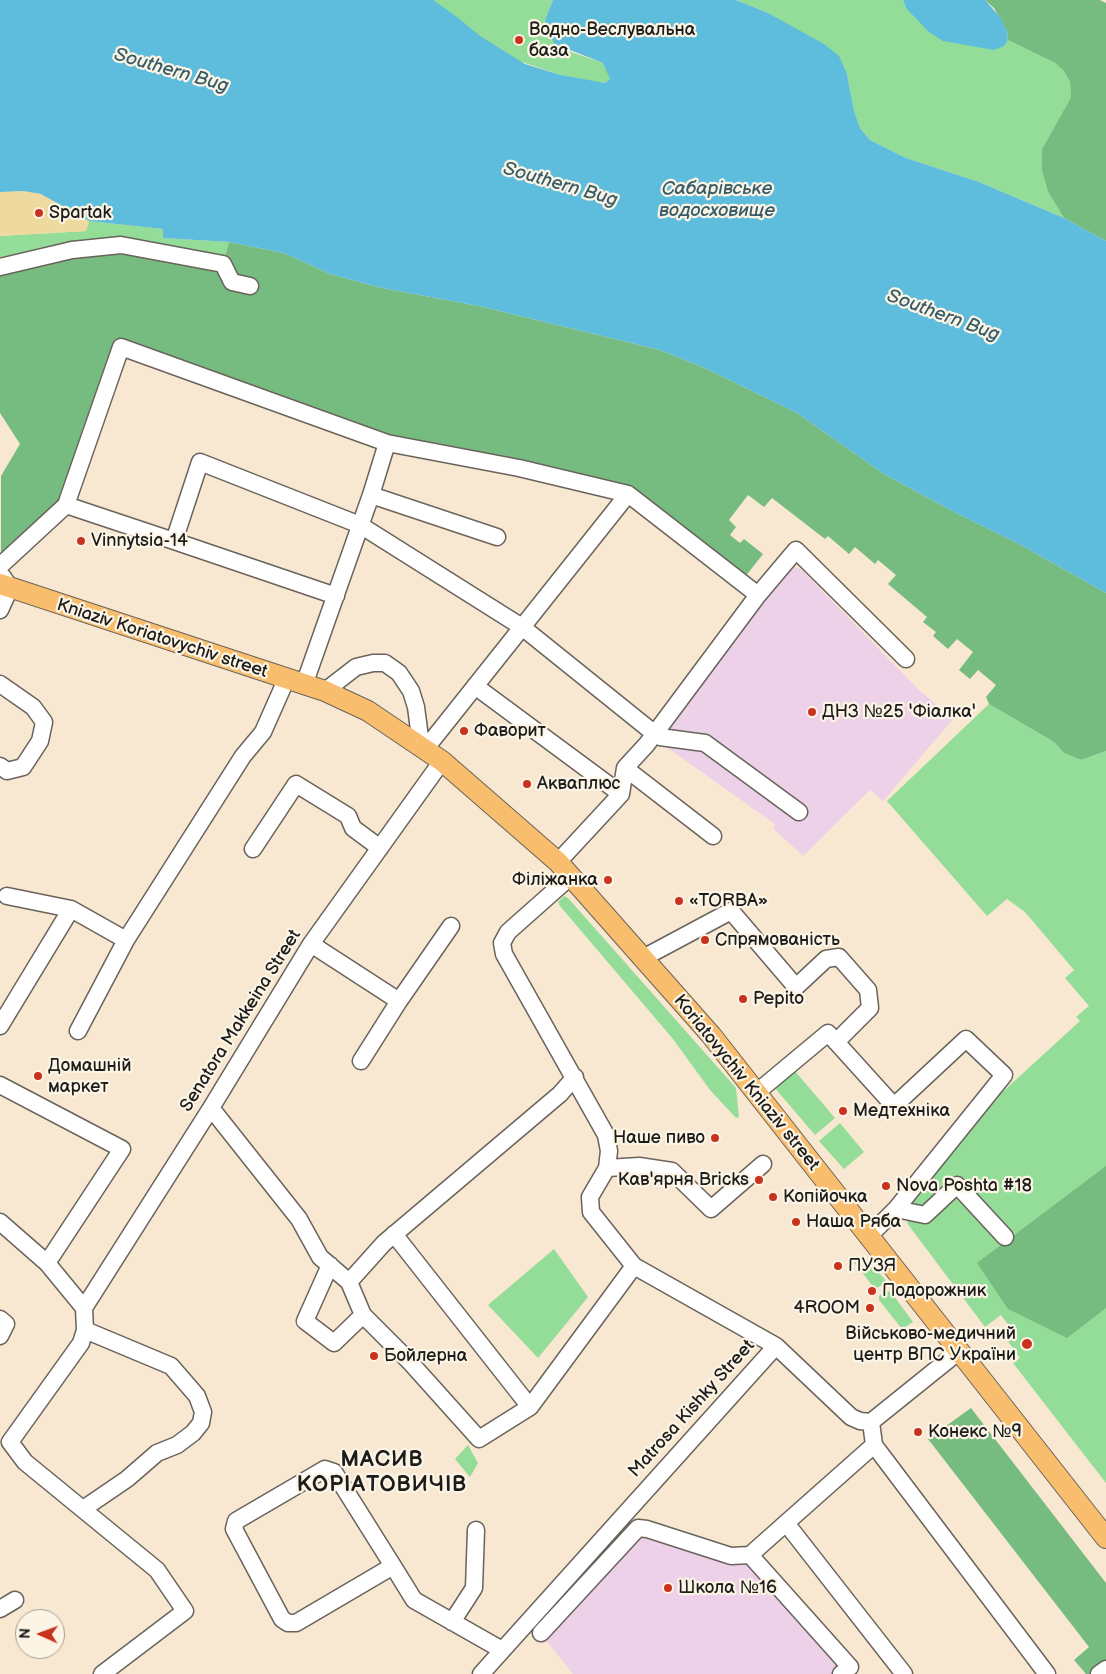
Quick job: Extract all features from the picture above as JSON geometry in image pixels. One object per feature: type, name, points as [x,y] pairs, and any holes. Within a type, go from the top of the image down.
[{"type":"main road","name":"Kniaziv Koriatovychiv street","points":[[3,582],[295,683],[325,691]]},
{"type":"main road","name":"Koriatovychiv Kniaziv street","points":[[325,691],[368,711],[442,761],[564,869],[711,1035],[958,1352],[1106,1538]]},
{"type":"street","points":[[0,267],[72,250],[121,245],[223,264],[232,282],[250,286]]},
{"type":"street","points":[[0,566],[66,505],[121,348],[387,443],[519,468],[628,494],[758,595]]},
{"type":"street","points":[[78,1031],[126,940],[243,756],[263,732],[295,683],[336,596],[387,443]]},
{"type":"street","points":[[174,541],[200,462],[360,525],[522,627],[655,734],[660,737],[705,743],[799,812]]},
{"type":"street","points":[[423,747],[475,686],[628,494]]},
{"type":"street","points":[[371,495],[497,537]]},
{"type":"street","points":[[66,505],[336,596]]},
{"type":"street","points":[[776,1346],[634,1266],[591,1212],[590,1198],[607,1168],[610,1152],[606,1135],[504,954],[502,943],[508,932],[564,869],[621,794],[625,768],[655,734],[758,595],[796,550],[906,660]]},
{"type":"street","points":[[0,610],[3,582]]},
{"type":"street","points":[[325,691],[356,668],[385,663],[399,673],[411,691],[416,707],[423,747]]},
{"type":"street","points":[[0,684],[33,707],[44,722],[40,740],[23,767],[7,771],[0,766]]},
{"type":"street","points":[[475,686],[621,794]]},
{"type":"street","name":"Senatora Makkeina Street","points":[[84,1308],[211,1108],[311,944],[442,761]]},
{"type":"street","points":[[625,768],[713,836]]},
{"type":"street","points":[[253,849],[296,784],[348,816],[353,828],[380,848]]},
{"type":"street","points":[[7,896],[71,909],[126,940]]},
{"type":"street","points":[[0,1026],[71,909]]},
{"type":"street","points":[[643,958],[731,911],[796,987],[826,959],[839,957],[868,990],[870,1008],[836,1042]]},
{"type":"street","points":[[361,1061],[399,1001],[452,926]]},
{"type":"street","points":[[311,944],[399,1001]]},
{"type":"street","points":[[756,1093],[828,1033],[894,1106],[966,1039],[1004,1075],[896,1209],[868,1237]]},
{"type":"street","points":[[350,1282],[394,1234],[560,1094],[574,1077]]},
{"type":"street","points":[[0,1085],[122,1149],[47,1263]]},
{"type":"street","points":[[211,1108],[299,1219],[320,1257],[350,1282],[363,1315],[398,1350],[479,1439],[530,1407],[634,1266]]},
{"type":"street","points":[[607,1168],[639,1166],[672,1171],[711,1209],[763,1164]]},
{"type":"street","points":[[896,1209],[925,1215],[957,1185],[1005,1237]]},
{"type":"street","points":[[0,1222],[47,1263],[84,1308],[85,1330],[81,1343],[10,1442],[25,1462],[157,1570],[185,1611],[102,1674]]},
{"type":"street","points":[[394,1234],[530,1407]]},
{"type":"street","points":[[330,1266],[305,1321],[334,1343],[363,1315]]},
{"type":"street","points":[[0,1319],[6,1324],[0,1336]]},
{"type":"street","points":[[83,1508],[127,1479],[157,1453],[177,1446],[193,1433],[201,1423],[203,1412],[197,1396],[171,1366],[85,1330]]},
{"type":"street","name":"Matrosa Kishky Street","points":[[481,1674],[776,1346],[851,1417],[860,1421],[871,1422]]},
{"type":"street","points":[[958,1352],[871,1422],[874,1445],[1048,1674]]},
{"type":"street","points":[[541,1633],[638,1528],[647,1528],[731,1556],[750,1555],[874,1445]]},
{"type":"street","points":[[393,1566],[296,1623],[288,1623],[282,1619],[234,1529],[236,1521],[325,1469],[334,1472],[393,1566],[414,1600],[502,1650]]},
{"type":"street","points":[[786,1523],[904,1674]]},
{"type":"street","points":[[452,1622],[474,1588],[476,1530]]},
{"type":"street","points":[[750,1555],[850,1667],[841,1674]]},
{"type":"street","points":[[0,1609],[15,1600]]},
{"type":"street","points":[[1099,1674],[1106,1669]]},
{"type":"shaded area","name":"ДНЗ №25 'Фіалка'","points":[[793,567],[801,569],[917,688],[953,719],[883,801],[870,790],[803,856],[774,829],[775,824],[658,741],[785,569]]},
{"type":"shaded area","name":"Школа №16","points":[[627,1510],[647,1529],[750,1555],[850,1667],[841,1674],[573,1674],[529,1619]]},
{"type":"green space","points":[[292,0],[553,0],[545,20],[568,51],[603,63],[638,61],[605,83],[595,82],[561,75],[519,61]]},
{"type":"green space","points":[[736,0],[903,0],[906,8],[1004,46],[1008,40],[1055,63],[1064,71],[1070,82],[1071,97],[1042,149],[1042,171],[1048,192],[1064,218],[979,182],[906,158],[870,140],[860,128],[854,111],[847,74],[790,27],[768,13]]},
{"type":"green space","points":[[985,0],[1100,0],[1106,3],[1106,241],[1064,218],[1048,192],[1042,171],[1042,149],[1071,97],[1070,82],[1064,71],[1055,63],[1008,40],[1007,31],[994,8]]},
{"type":"green space","points":[[89,221],[163,229],[164,238],[229,242],[223,264],[0,267],[0,236],[86,231]]},
{"type":"green space","points":[[229,242],[284,253],[330,274],[382,288],[479,306],[660,350],[707,369],[797,413],[884,474],[1021,545],[1106,593],[1106,751],[1081,760],[1064,753],[1054,742],[989,704],[986,697],[996,685],[978,670],[970,679],[959,670],[973,652],[957,639],[948,649],[933,636],[936,632],[923,622],[927,617],[888,584],[896,575],[878,560],[875,564],[855,547],[849,554],[828,536],[825,539],[772,498],[764,507],[748,495],[729,520],[736,527],[730,535],[740,543],[744,539],[763,554],[741,582],[628,494],[387,443],[121,348],[66,505],[1,558],[1,476],[20,444],[0,413],[0,267],[98,246],[223,264]]},
{"type":"green space","points":[[989,704],[1054,742],[1064,753],[1081,760],[1106,751],[1106,1483],[1013,1363],[1020,1358],[1004,1336],[1012,1330],[1001,1315],[985,1327],[907,1223],[913,1212],[911,1203],[997,1097],[1080,1021],[1076,1017],[1089,1006],[1065,978],[1074,970],[1025,912],[1007,899],[987,916],[887,801]]},
{"type":"green space","points":[[564,896],[568,898],[736,1088],[739,1117],[736,1118],[710,1090],[673,1039],[560,906],[558,902]]},
{"type":"green space","points":[[794,1070],[835,1118],[815,1135],[774,1087]]},
{"type":"green space","points":[[840,1123],[864,1152],[844,1169],[819,1141]]},
{"type":"green space","points":[[1106,1166],[1106,1308],[1067,1338],[1008,1309],[977,1263]]},
{"type":"green space","points":[[554,1249],[588,1297],[538,1358],[488,1305]]},
{"type":"green space","points":[[853,1261],[871,1263],[887,1282],[875,1289]]},
{"type":"green space","points":[[886,1291],[891,1292],[913,1322],[902,1329],[879,1300],[879,1296]]},
{"type":"green space","points":[[971,1408],[1106,1583],[1106,1669],[1099,1674],[1086,1674],[1074,1660],[1089,1647],[928,1439]]},
{"type":"green space","points":[[468,1445],[478,1463],[470,1477],[455,1459]]},
{"type":"sand","name":"Spartak","points":[[23,191],[41,194],[65,205],[89,221],[86,231],[0,236],[0,192]]},
{"type":"water","name":"Сабарівське водосховище","points":[[0,0],[433,0],[480,36],[525,64],[561,75],[605,83],[610,79],[603,63],[555,44],[549,35],[545,20],[553,0],[736,0],[768,13],[824,44],[839,56],[847,74],[854,111],[860,128],[870,140],[906,158],[979,182],[1064,218],[1106,241],[1106,593],[1021,545],[884,474],[797,413],[707,369],[660,350],[479,306],[382,288],[330,274],[284,253],[229,242],[163,238],[163,229],[89,221],[41,194],[23,191],[0,192]]},
{"type":"water","points":[[903,0],[985,0],[1000,17],[1007,31],[1008,40],[1004,46],[994,50],[943,41],[929,32],[906,8]]},
{"type":"place","name":"Водно-Веслувальна база","points":[[519,40]]},
{"type":"place","name":"Spartak","points":[[39,213]]},
{"type":"place","name":"Vinnytsia-14","points":[[81,541]]},
{"type":"place","name":"ДНЗ №25 'Фіалка'","points":[[812,712]]},
{"type":"place","name":"Фаворит","points":[[464,731]]},
{"type":"place","name":"Акваплюс","points":[[527,784]]},
{"type":"place","name":"Філіжанка","points":[[608,880]]},
{"type":"place","name":"«TORBA»","points":[[679,901]]},
{"type":"place","name":"Спрямованість","points":[[705,940]]},
{"type":"place","name":"Pepito","points":[[743,999]]},
{"type":"place","name":"Домашній маркет","points":[[38,1076]]},
{"type":"place","name":"Медтехніка","points":[[843,1111]]},
{"type":"place","name":"Наше пиво","points":[[715,1138]]},
{"type":"place","name":"Кав'ярня Bricks","points":[[759,1180]]},
{"type":"place","name":"Nova Poshta #18","points":[[886,1186]]},
{"type":"place","name":"Копійочка","points":[[773,1197]]},
{"type":"place","name":"Наша Ряба","points":[[796,1222]]},
{"type":"place","name":"ПУЗЯ","points":[[838,1266]]},
{"type":"place","name":"Подорожник","points":[[872,1291]]},
{"type":"place","name":"4ROOM","points":[[870,1308]]},
{"type":"place","name":"Військово-медичний центр ВПС України","points":[[1027,1344]]},
{"type":"place","name":"Бойлерна","points":[[374,1356]]},
{"type":"place","name":"Конекс №9","points":[[918,1432]]},
{"type":"place","name":"Школа №16","points":[[668,1588]]},
{"type":"district","name":"МАСИВ КОРІАТОВИЧІВ","points":[[382,1472]]},
{"type":"water label","name":"Southern Bug","points":[[171,71]]},
{"type":"water label","name":"Southern Bug","points":[[560,185]]},
{"type":"water label","name":"Southern Bug","points":[[943,316]]}]
